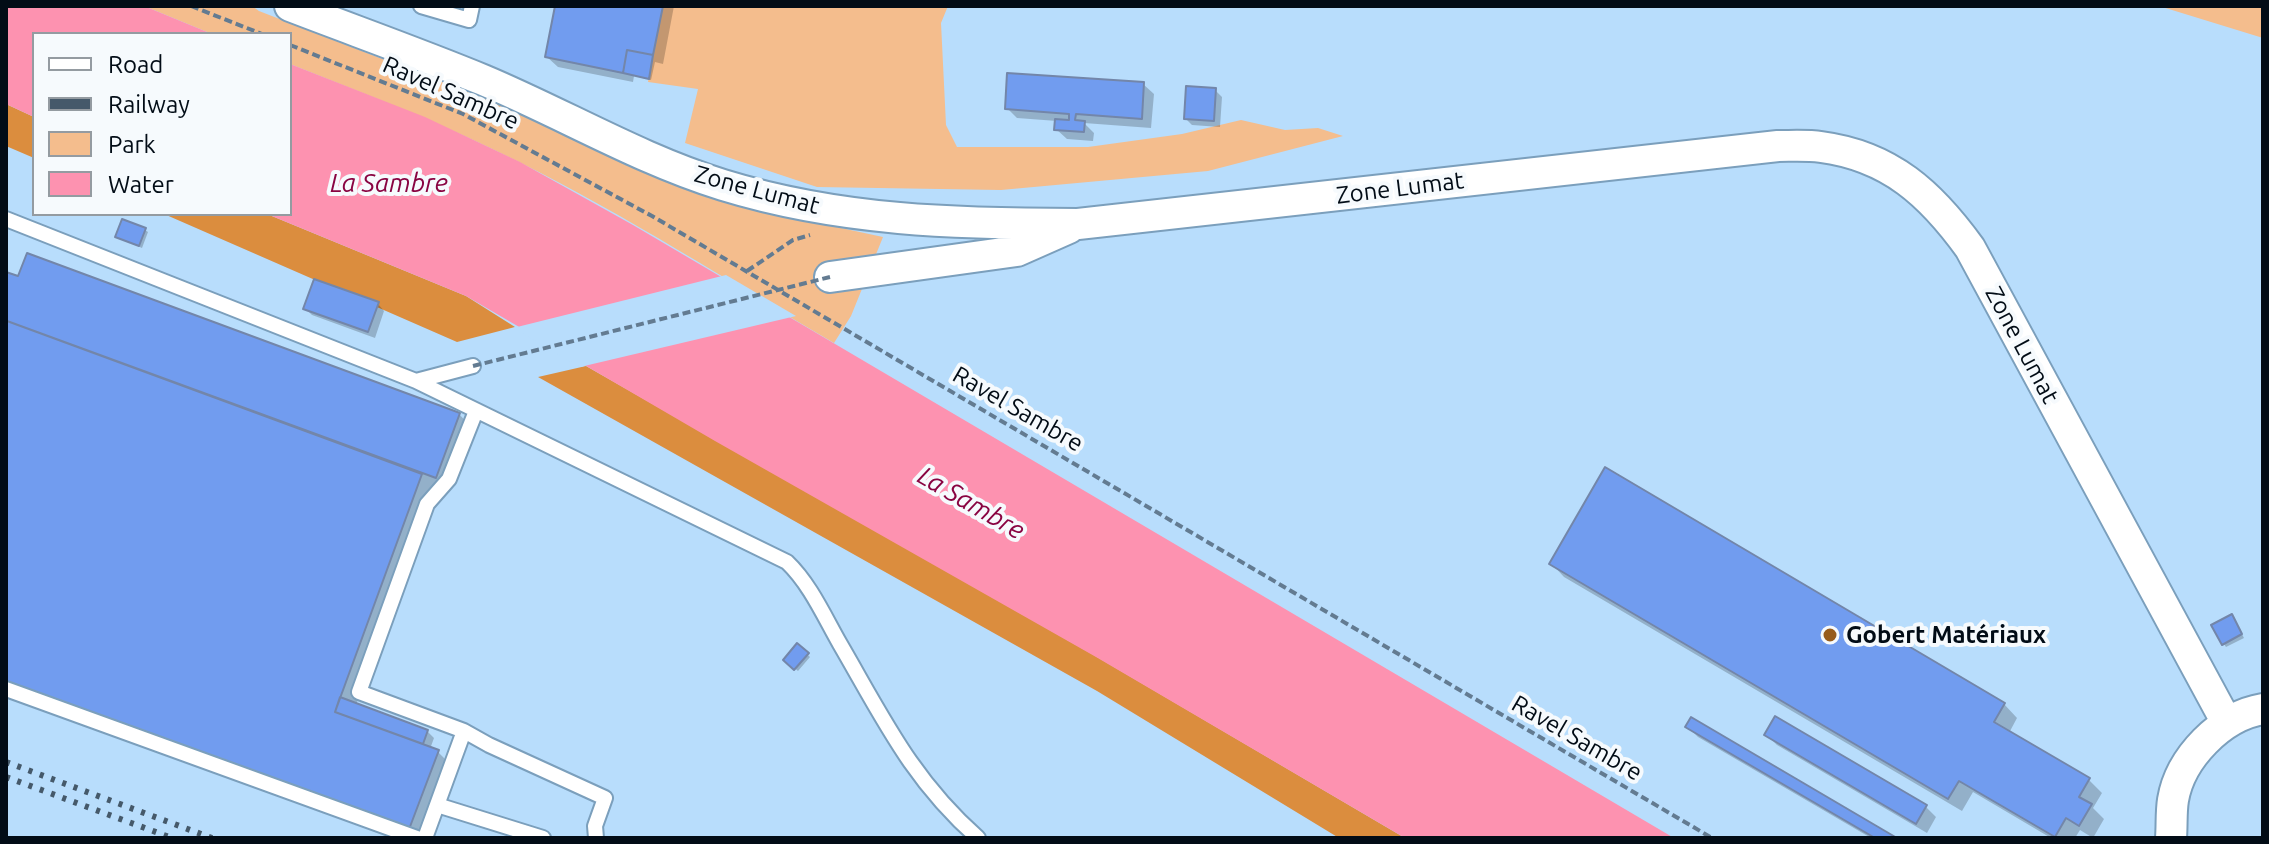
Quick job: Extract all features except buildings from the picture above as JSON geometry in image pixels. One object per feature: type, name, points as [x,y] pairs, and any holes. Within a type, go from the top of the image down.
[{"type":"street","name":"Zone Lumat","points":[[290,6],[484,81],[655,161],[723,185],[837,211],[889,219],[1078,224],[1778,146],[1822,147],[1873,160],[1917,186],[1947,216],[1970,248],[2227,723]]},
{"type":"street","points":[[830,277],[1017,251],[1078,224]]},
{"type":"street","points":[[2171,838],[2174,797],[2187,765],[2206,740],[2227,723],[2263,709]]},
{"type":"lane","points":[[421,6],[469,20],[472,6]]},
{"type":"lane","points":[[6,219],[416,381],[787,562],[807,588],[906,758],[940,802],[978,838]]},
{"type":"lane","points":[[416,381],[473,366]]},
{"type":"lane","points":[[476,411],[449,479],[427,504],[359,692],[464,731],[605,798],[595,826],[596,838]]},
{"type":"lane","points":[[6,689],[417,838]]},
{"type":"lane","points":[[425,838],[464,731]]},
{"type":"lane","points":[[437,805],[543,838]]},
{"type":"path","points":[[191,6],[257,32]]},
{"type":"path","name":"Ravel Sambre","points":[[292,46],[463,114],[625,201],[1712,838]]},
{"type":"path","points":[[747,271],[793,240],[831,230],[837,211]]},
{"type":"path","points":[[473,366],[830,277]]},
{"type":"green space","points":[[144,6],[252,6],[501,105],[671,184],[785,216],[883,237],[851,316],[834,343],[639,227],[519,162],[434,122],[292,65],[292,32],[207,32]]},
{"type":"green space","points":[[662,6],[948,6],[941,23],[946,125],[957,147],[1088,147],[1182,134],[1241,120],[1285,130],[1318,128],[1343,136],[1208,171],[1001,190],[817,187],[685,143],[698,89],[648,82]]},
{"type":"green space","points":[[2159,6],[2263,6],[2263,38]]},
{"type":"shaded area","points":[[6,104],[32,116],[32,157],[6,146]]},
{"type":"shaded area","points":[[169,216],[272,216],[466,296],[515,327],[457,342]]},
{"type":"shaded area","points":[[586,366],[1092,654],[1405,838],[1339,838],[1097,691],[538,377]]},
{"type":"water","points":[[6,6],[144,6],[207,32],[32,32],[32,116],[6,104]]},
{"type":"water","name":"La Sambre","points":[[292,65],[425,117],[520,162],[633,225],[1674,838],[1405,838],[466,296],[272,216],[292,216]]},
{"type":"pier","points":[[726,275],[796,316],[580,367],[513,328]]},
{"type":"railway","points":[[6,762],[212,838]]},
{"type":"railway","points":[[6,777],[172,838]]},
{"type":"place","name":"Gobert Matériaux","points":[[1830,635]]}]
